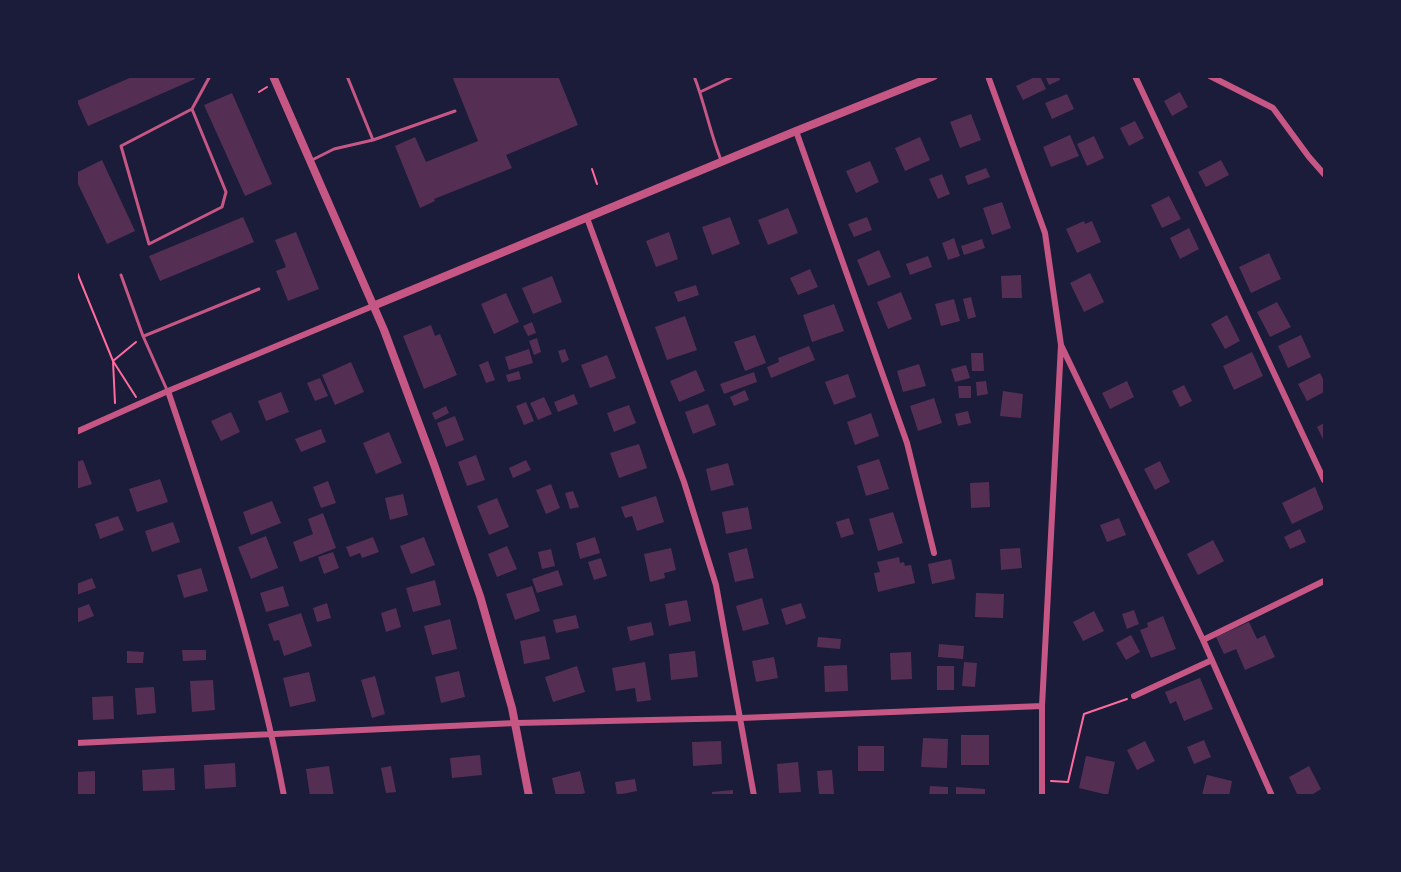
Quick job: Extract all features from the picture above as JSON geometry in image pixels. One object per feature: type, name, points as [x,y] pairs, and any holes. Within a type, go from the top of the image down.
[{"type":"street","points":[[273,76],[373,306],[435,467],[472,575],[516,723],[529,795]]},
{"type":"street","points":[[76,432],[168,391],[721,161],[934,76]]},
{"type":"street","points":[[988,76],[1045,233],[1061,345],[1042,706],[1042,795]]},
{"type":"street","points":[[1135,76],[1324,480]]},
{"type":"street","points":[[1210,76],[1273,108],[1309,158],[1324,174]]},
{"type":"street","points":[[795,131],[907,443],[934,553]]},
{"type":"street","points":[[587,218],[684,482],[716,585],[754,795]]},
{"type":"street","points":[[1061,345],[1203,640],[1272,795]]},
{"type":"street","points":[[168,391],[232,585],[273,733],[284,795]]},
{"type":"street","points":[[1203,640],[1324,581]]},
{"type":"street","points":[[1134,696],[1212,660]]},
{"type":"street","points":[[76,743],[516,723],[741,718],[1042,706]]},
{"type":"lane","points":[[192,110],[226,192],[222,207],[149,244],[121,146],[192,110],[210,76]]},
{"type":"lane","points":[[347,76],[373,140]]},
{"type":"lane","points":[[694,76],[721,161]]},
{"type":"lane","points":[[700,92],[734,76]]},
{"type":"lane","points":[[310,161],[334,149],[373,140],[455,111]]},
{"type":"lane","points":[[121,275],[143,336],[168,391]]},
{"type":"lane","points":[[143,336],[259,289]]},
{"type":"path","points":[[592,169],[597,184]]},
{"type":"path","points":[[76,270],[113,361],[141,404]]},
{"type":"path","points":[[113,361],[143,336]]},
{"type":"path","points":[[113,361],[116,415]]},
{"type":"path","points":[[1043,780],[1068,782],[1084,714],[1134,696]]},
{"type":"building","points":[[134,76],[194,76],[195,79],[88,126],[77,101]]},
{"type":"building","points":[[452,76],[558,76],[578,125],[506,155],[512,168],[434,199],[435,201],[420,208],[395,146],[415,137],[426,162],[478,141]]},
{"type":"building","points":[[1040,76],[1046,89],[1023,100],[1016,86]]},
{"type":"building","points":[[1045,76],[1059,76],[1060,80],[1049,85]]},
{"type":"building","points":[[1180,92],[1188,107],[1172,116],[1164,101]]},
{"type":"building","points":[[232,93],[272,184],[245,196],[204,105]]},
{"type":"building","points":[[1067,94],[1074,109],[1052,119],[1045,103]]},
{"type":"building","points":[[971,114],[981,140],[960,148],[950,122]]},
{"type":"building","points":[[1135,121],[1144,138],[1129,146],[1120,128]]},
{"type":"building","points":[[1070,135],[1079,156],[1051,167],[1043,147]]},
{"type":"building","points":[[1094,136],[1104,158],[1087,166],[1077,144]]},
{"type":"building","points":[[920,137],[930,160],[905,171],[895,148]]},
{"type":"building","points":[[102,160],[135,231],[107,244],[76,180],[76,173]]},
{"type":"building","points":[[1221,160],[1229,175],[1206,187],[1198,172]]},
{"type":"building","points":[[870,161],[879,182],[856,193],[846,171]]},
{"type":"building","points":[[986,168],[990,177],[968,185],[965,176]]},
{"type":"building","points":[[942,174],[950,194],[938,199],[929,179]]},
{"type":"building","points":[[1169,196],[1181,219],[1162,228],[1151,205]]},
{"type":"building","points":[[1002,202],[1011,228],[992,235],[983,208]]},
{"type":"building","points":[[788,208],[798,233],[768,245],[758,220]]},
{"type":"building","points":[[243,217],[254,242],[160,281],[149,256]]},
{"type":"building","points":[[730,217],[740,244],[712,255],[702,227]]},
{"type":"building","points":[[867,217],[872,230],[854,237],[848,224]]},
{"type":"building","points":[[1084,221],[1085,224],[1092,221],[1101,242],[1077,253],[1066,229]]},
{"type":"building","points":[[1189,228],[1199,249],[1180,259],[1170,238]]},
{"type":"building","points":[[296,232],[319,289],[288,301],[276,271],[286,267],[275,240]]},
{"type":"building","points":[[669,232],[678,259],[656,267],[646,241]]},
{"type":"building","points":[[954,238],[960,256],[948,260],[942,243]]},
{"type":"building","points":[[982,239],[985,248],[964,255],[961,246]]},
{"type":"building","points":[[879,250],[891,277],[868,286],[857,260]]},
{"type":"building","points":[[1269,253],[1281,279],[1251,293],[1239,267]]},
{"type":"building","points":[[928,256],[932,267],[910,275],[906,264]]},
{"type":"building","points":[[810,269],[818,287],[798,295],[790,278]]},
{"type":"building","points":[[1090,273],[1104,302],[1084,312],[1070,283]]},
{"type":"building","points":[[1021,275],[1022,298],[1002,298],[1001,276]]},
{"type":"building","points":[[552,276],[562,302],[533,314],[522,288]]},
{"type":"building","points":[[696,285],[699,295],[678,302],[674,292]]},
{"type":"building","points":[[901,292],[912,319],[888,329],[877,302]]},
{"type":"building","points":[[506,293],[519,322],[494,334],[481,304]]},
{"type":"building","points":[[971,297],[976,317],[968,319],[963,299]]},
{"type":"building","points":[[954,299],[960,321],[941,326],[935,304]]},
{"type":"building","points":[[1277,302],[1291,327],[1270,337],[1257,312]]},
{"type":"building","points":[[834,304],[844,331],[812,342],[803,315]]},
{"type":"building","points":[[1227,315],[1240,341],[1225,349],[1211,324]]},
{"type":"building","points":[[685,316],[697,350],[667,360],[655,327]]},
{"type":"building","points":[[532,322],[536,333],[528,336],[523,326]]},
{"type":"building","points":[[431,325],[435,336],[440,334],[457,375],[424,389],[403,336]]},
{"type":"building","points":[[755,335],[766,363],[745,371],[734,342]]},
{"type":"building","points":[[1301,335],[1311,357],[1288,368],[1278,346]]},
{"type":"building","points":[[537,338],[541,352],[534,355],[529,341]]},
{"type":"building","points":[[809,346],[815,360],[771,378],[767,367],[779,362],[778,358]]},
{"type":"building","points":[[529,349],[533,363],[509,370],[505,357]]},
{"type":"building","points":[[565,349],[569,360],[562,363],[558,351]]},
{"type":"building","points":[[1252,352],[1263,376],[1234,390],[1223,366]]},
{"type":"building","points":[[971,353],[983,353],[984,371],[972,371]]},
{"type":"building","points":[[607,355],[616,378],[590,388],[581,365]]},
{"type":"building","points":[[488,361],[495,380],[486,383],[479,365]]},
{"type":"building","points":[[351,362],[364,392],[335,405],[322,375]]},
{"type":"building","points":[[919,364],[926,386],[903,392],[897,371]]},
{"type":"building","points":[[966,365],[970,378],[955,382],[951,369]]},
{"type":"building","points":[[696,370],[705,391],[679,402],[670,381]]},
{"type":"building","points":[[519,371],[521,379],[508,382],[506,375]]},
{"type":"building","points":[[754,372],[757,382],[724,394],[720,384]]},
{"type":"building","points":[[1320,373],[1324,381],[1324,392],[1307,401],[1298,384]]},
{"type":"building","points":[[848,374],[856,397],[834,405],[825,382]]},
{"type":"building","points":[[320,378],[328,396],[315,401],[307,383]]},
{"type":"building","points":[[986,381],[988,394],[977,396],[976,382]]},
{"type":"building","points":[[1127,381],[1134,397],[1110,409],[1102,393]]},
{"type":"building","points":[[1184,385],[1192,401],[1180,407],[1172,391]]},
{"type":"building","points":[[958,386],[971,386],[971,398],[959,398]]},
{"type":"building","points":[[745,390],[749,400],[734,406],[730,397]]},
{"type":"building","points":[[1003,391],[1023,394],[1021,418],[1000,416]]},
{"type":"building","points":[[281,392],[289,412],[266,421],[258,401]]},
{"type":"building","points":[[574,394],[578,404],[558,412],[554,402]]},
{"type":"building","points":[[544,397],[552,414],[538,420],[530,403]]},
{"type":"building","points":[[934,398],[942,423],[918,431],[910,406]]},
{"type":"building","points":[[526,402],[534,421],[524,425],[516,406]]},
{"type":"building","points":[[708,404],[716,425],[693,434],[685,412]]},
{"type":"building","points":[[629,405],[636,423],[614,432],[607,413]]},
{"type":"building","points":[[446,406],[449,413],[435,420],[432,413]]},
{"type":"building","points":[[968,411],[971,423],[958,426],[955,414]]},
{"type":"building","points":[[231,412],[240,432],[221,441],[211,421]]},
{"type":"building","points":[[871,413],[879,436],[855,445],[847,422]]},
{"type":"building","points":[[455,416],[464,440],[446,447],[437,423]]},
{"type":"building","points":[[1324,423],[1324,441],[1317,427]]},
{"type":"building","points":[[321,429],[326,442],[301,452],[295,439]]},
{"type":"building","points":[[389,432],[402,463],[376,474],[363,443]]},
{"type":"building","points":[[639,444],[647,468],[619,478],[610,453]]},
{"type":"building","points":[[476,455],[485,480],[467,486],[458,462]]},
{"type":"building","points":[[879,459],[889,489],[866,496],[857,466]]},
{"type":"building","points":[[83,460],[92,484],[76,489],[76,462]]},
{"type":"building","points":[[526,460],[531,470],[513,478],[509,468]]},
{"type":"building","points":[[1160,461],[1170,482],[1155,490],[1144,469]]},
{"type":"building","points":[[728,463],[734,485],[711,491],[706,469]]},
{"type":"building","points":[[160,479],[168,502],[137,512],[129,489]]},
{"type":"building","points":[[328,481],[336,503],[321,508],[313,487]]},
{"type":"building","points":[[989,482],[990,507],[971,508],[970,483]]},
{"type":"building","points":[[551,484],[560,508],[546,514],[536,490]]},
{"type":"building","points":[[1315,487],[1324,509],[1292,524],[1282,503]]},
{"type":"building","points":[[573,491],[579,507],[570,509],[565,493]]},
{"type":"building","points":[[403,494],[408,515],[390,520],[385,498]]},
{"type":"building","points":[[656,496],[664,522],[637,531],[632,516],[625,518],[621,507]]},
{"type":"building","points":[[497,498],[509,527],[489,535],[477,506]]},
{"type":"building","points":[[272,501],[281,523],[251,535],[243,512]]},
{"type":"building","points":[[748,507],[752,529],[726,534],[722,512]]},
{"type":"building","points":[[893,512],[903,543],[878,551],[869,519]]},
{"type":"building","points":[[323,513],[336,548],[300,562],[293,542],[313,534],[308,519]]},
{"type":"building","points":[[118,516],[124,530],[100,539],[95,524]]},
{"type":"building","points":[[849,518],[854,534],[841,538],[836,522]]},
{"type":"building","points":[[1119,518],[1126,535],[1107,542],[1100,525]]},
{"type":"building","points":[[173,522],[180,542],[152,552],[145,531]]},
{"type":"building","points":[[1300,529],[1306,542],[1290,549],[1284,537]]},
{"type":"building","points":[[266,536],[278,568],[251,579],[238,547]]},
{"type":"building","points":[[373,537],[379,552],[362,558],[360,553],[350,557],[346,547]]},
{"type":"building","points":[[424,537],[435,565],[411,574],[400,546]]},
{"type":"building","points":[[595,537],[600,553],[580,559],[576,543]]},
{"type":"building","points":[[1213,540],[1224,561],[1198,575],[1187,554]]},
{"type":"building","points":[[507,546],[517,569],[497,577],[488,554]]},
{"type":"building","points":[[671,548],[676,570],[664,573],[665,578],[650,582],[644,554]]},
{"type":"building","points":[[747,548],[754,578],[735,582],[728,553]]},
{"type":"building","points":[[1020,548],[1022,568],[1001,570],[1000,549]]},
{"type":"building","points":[[551,549],[555,566],[542,569],[538,552]]},
{"type":"building","points":[[333,552],[339,568],[324,574],[318,557]]},
{"type":"building","points":[[899,557],[900,563],[904,562],[905,566],[911,565],[915,583],[878,592],[874,573],[880,572],[877,562]]},
{"type":"building","points":[[601,558],[607,576],[594,580],[588,562]]},
{"type":"building","points":[[951,559],[955,579],[932,584],[928,564]]},
{"type":"building","points":[[201,568],[208,591],[184,598],[177,575]]},
{"type":"building","points":[[558,570],[563,585],[537,593],[532,579]]},
{"type":"building","points":[[92,578],[96,588],[76,595],[76,584]]},
{"type":"building","points":[[435,580],[441,605],[413,612],[406,588]]},
{"type":"building","points":[[283,586],[289,606],[266,612],[260,593]]},
{"type":"building","points":[[532,586],[540,611],[515,620],[506,594]]},
{"type":"building","points":[[976,593],[1004,594],[1003,618],[975,617]]},
{"type":"building","points":[[762,598],[769,624],[743,631],[736,606]]},
{"type":"building","points":[[687,600],[691,621],[669,626],[665,604]]},
{"type":"building","points":[[327,603],[331,618],[317,622],[313,608]]},
{"type":"building","points":[[801,603],[806,618],[786,625],[781,609]]},
{"type":"building","points":[[89,604],[94,616],[76,623],[76,609]]},
{"type":"building","points":[[396,608],[401,627],[386,632],[381,613]]},
{"type":"building","points":[[1134,610],[1139,624],[1127,629],[1122,614]]},
{"type":"building","points":[[1094,611],[1104,631],[1083,641],[1073,622]]},
{"type":"building","points":[[301,613],[312,646],[284,656],[279,640],[274,641],[268,624]]},
{"type":"building","points":[[576,615],[579,628],[556,633],[553,620]]},
{"type":"building","points":[[1163,616],[1176,649],[1151,658],[1140,630],[1148,627],[1147,623]]},
{"type":"building","points":[[450,619],[457,649],[432,655],[424,626]]},
{"type":"building","points":[[651,622],[654,635],[630,641],[627,627]]},
{"type":"building","points":[[1249,622],[1257,639],[1265,635],[1275,657],[1245,670],[1236,649],[1224,654],[1216,637]]},
{"type":"building","points":[[1131,635],[1140,652],[1126,660],[1116,643]]},
{"type":"building","points":[[545,636],[550,659],[524,664],[520,641]]},
{"type":"building","points":[[818,637],[841,639],[840,649],[817,647]]},
{"type":"building","points":[[939,644],[964,646],[963,659],[938,657]]},
{"type":"building","points":[[182,650],[206,650],[206,660],[183,661]]},
{"type":"building","points":[[127,651],[144,652],[143,663],[127,663]]},
{"type":"building","points":[[695,651],[698,677],[671,680],[669,654]]},
{"type":"building","points":[[911,652],[912,679],[891,680],[890,653]]},
{"type":"building","points":[[774,657],[778,678],[756,682],[752,661]]},
{"type":"building","points":[[645,662],[651,700],[637,702],[635,688],[616,691],[612,668]]},
{"type":"building","points":[[964,662],[977,663],[975,687],[962,686]]},
{"type":"building","points":[[847,665],[848,691],[825,692],[824,666]]},
{"type":"building","points":[[577,666],[585,692],[553,702],[545,677]]},
{"type":"building","points":[[937,666],[954,666],[954,690],[937,690]]},
{"type":"building","points":[[459,671],[465,697],[441,703],[435,677]]},
{"type":"building","points":[[309,672],[316,701],[290,707],[283,678]]},
{"type":"building","points":[[375,676],[385,714],[372,718],[361,680]]},
{"type":"building","points":[[1200,678],[1213,709],[1184,721],[1176,701],[1170,704],[1165,692]]},
{"type":"building","points":[[213,680],[215,710],[192,712],[190,681]]},
{"type":"building","points":[[154,687],[156,713],[137,715],[135,688]]},
{"type":"building","points":[[113,696],[114,719],[93,720],[92,697]]},
{"type":"building","points":[[961,735],[989,735],[989,765],[961,765]]},
{"type":"building","points":[[923,738],[948,739],[947,768],[921,767]]},
{"type":"building","points":[[1204,740],[1211,757],[1194,764],[1187,747]]},
{"type":"building","points":[[721,741],[722,764],[693,766],[692,742]]},
{"type":"building","points":[[1145,741],[1155,761],[1137,770],[1127,750]]},
{"type":"building","points":[[858,746],[884,746],[884,771],[858,771]]},
{"type":"building","points":[[480,755],[482,775],[452,778],[450,758]]},
{"type":"building","points":[[1086,756],[1115,762],[1108,795],[1079,788]]},
{"type":"building","points":[[798,762],[801,792],[779,793],[777,764]]},
{"type":"building","points":[[235,763],[236,787],[205,789],[204,765]]},
{"type":"building","points":[[329,766],[334,796],[310,796],[306,769]]},
{"type":"building","points":[[391,766],[396,792],[386,793],[381,768]]},
{"type":"building","points":[[1309,766],[1321,789],[1310,796],[1298,796],[1289,777]]},
{"type":"building","points":[[174,768],[175,790],[143,791],[142,770]]},
{"type":"building","points":[[832,770],[834,794],[819,795],[817,771]]},
{"type":"building","points":[[95,771],[95,795],[76,795],[76,772]]},
{"type":"building","points":[[580,771],[585,793],[576,796],[556,796],[552,778]]},
{"type":"building","points":[[1207,775],[1232,781],[1229,796],[1202,795]]},
{"type":"building","points":[[635,779],[637,791],[617,795],[615,782]]},
{"type":"building","points":[[930,786],[948,787],[948,796],[929,796]]},
{"type":"building","points":[[956,787],[985,789],[985,796],[956,796]]},
{"type":"building","points":[[733,790],[733,796],[712,796],[712,792]]}]
